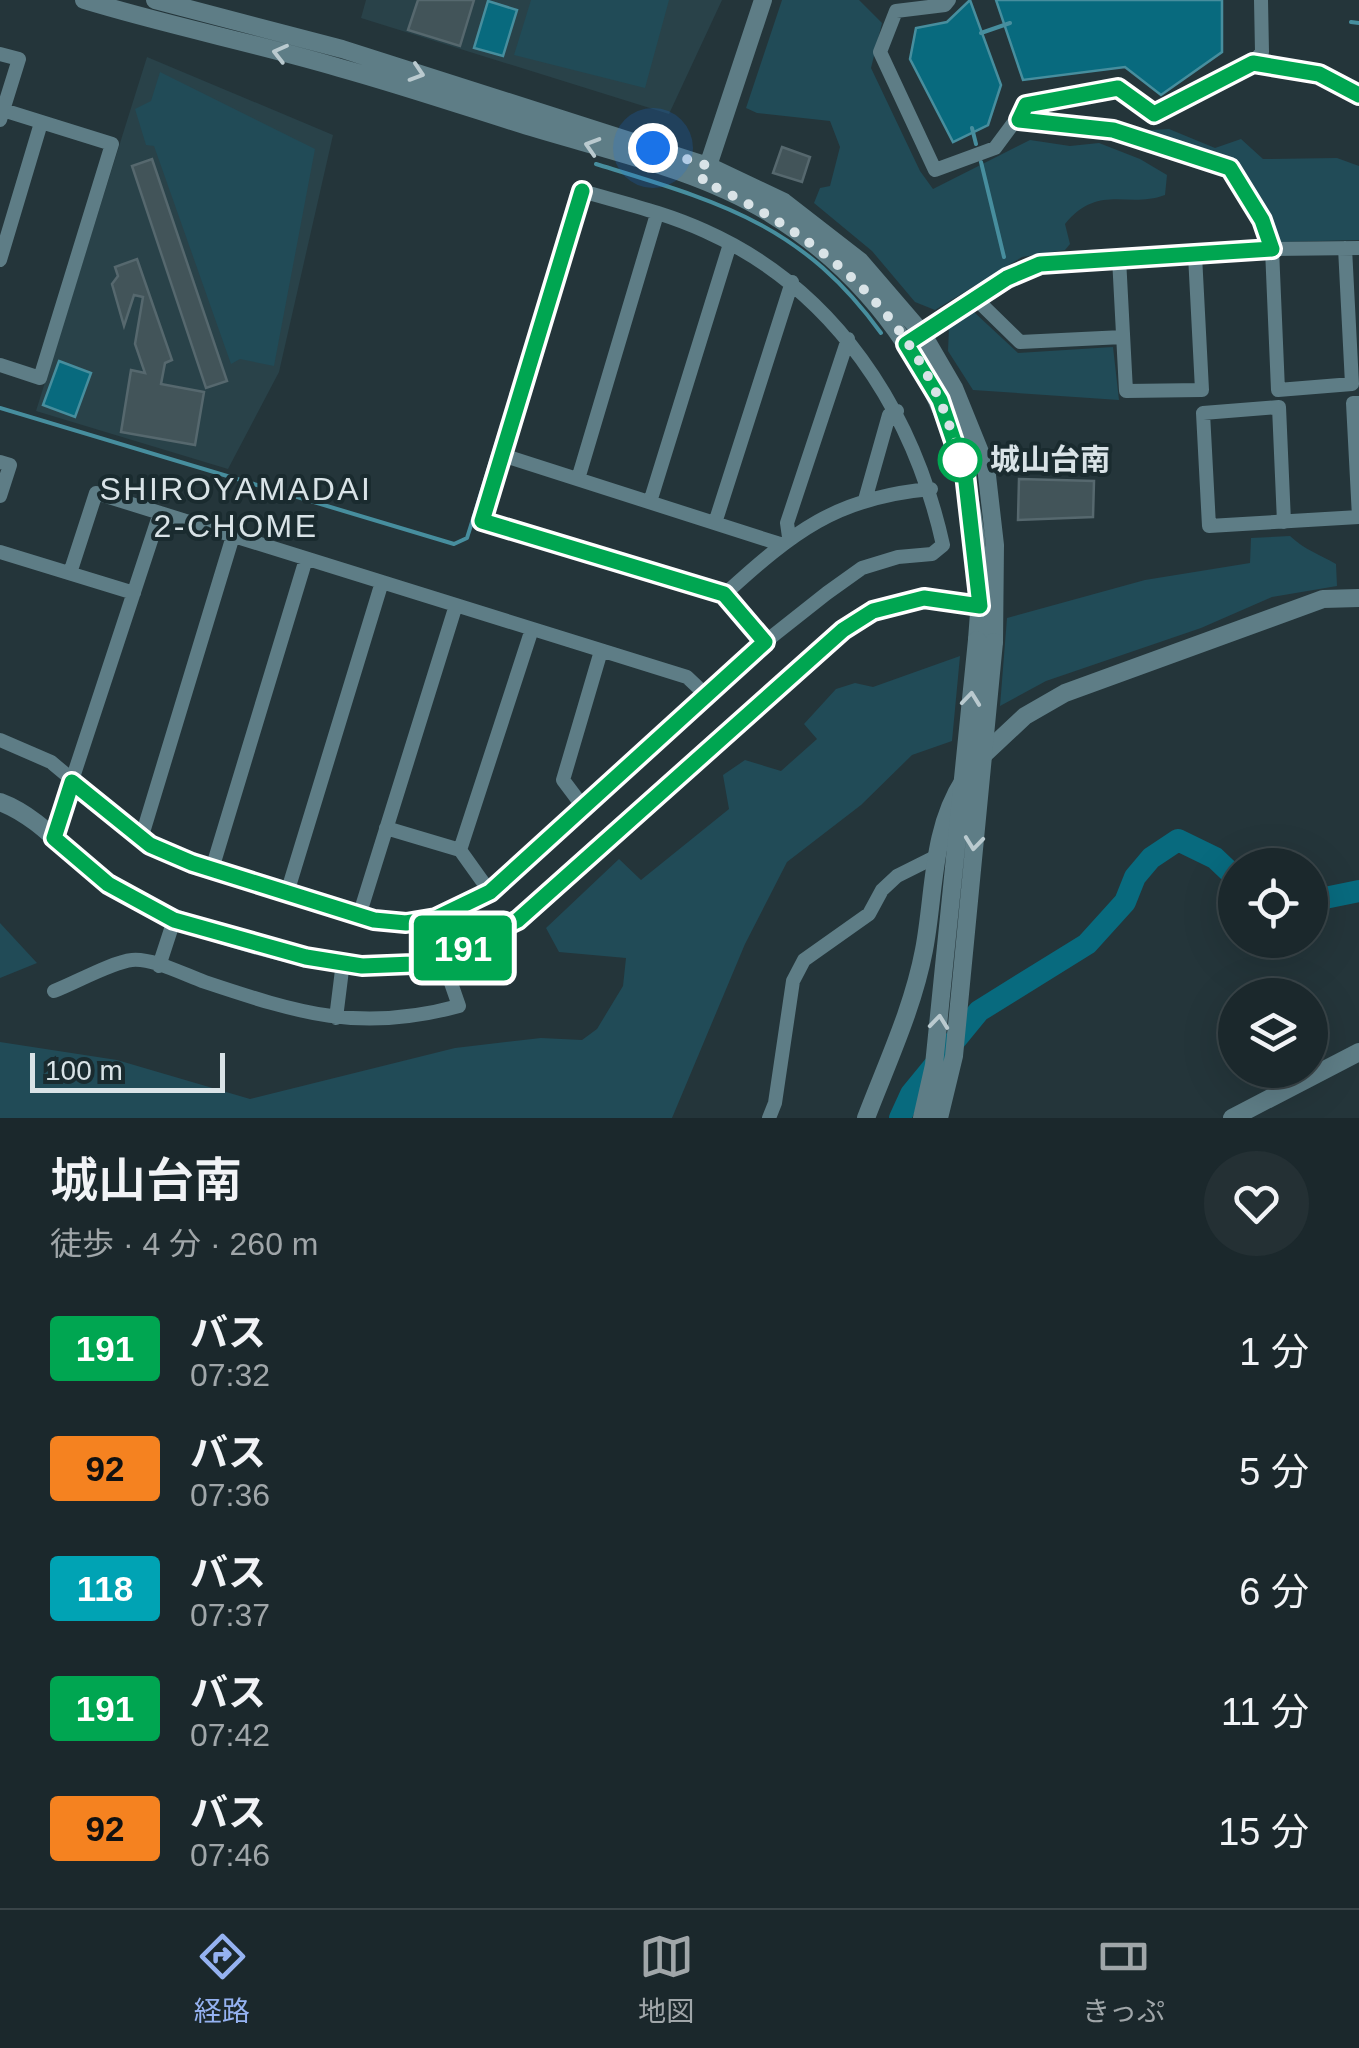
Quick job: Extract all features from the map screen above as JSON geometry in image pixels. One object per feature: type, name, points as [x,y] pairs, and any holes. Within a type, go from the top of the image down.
[{"type":"street","points":[[84,0],[339,67],[705,173]]},
{"type":"street","points":[[155,0],[342,49],[705,173],[813,243],[859,282],[914,339],[965,474],[988,606],[954,1056],[939,1118]]},
{"type":"street","points":[[705,173],[764,0]]},
{"type":"street","points":[[949,0],[945,5],[896,12],[880,52],[935,170],[995,148],[1019,120],[1026,105],[1118,88],[1154,114],[1253,63],[1262,52],[1262,0]]},
{"type":"street","points":[[0,54],[19,59],[1,115],[112,144],[40,378],[0,365]]},
{"type":"street","points":[[1253,63],[1319,74],[1359,95]]},
{"type":"street","points":[[914,339],[1007,278],[1040,264],[1272,249],[1352,248],[1352,384],[1278,390],[1272,249],[1262,220],[1230,168],[1113,130],[1019,120]]},
{"type":"street","points":[[0,260],[42,123]]},
{"type":"street","points":[[0,740],[51,762],[141,839],[212,869],[359,916],[406,923],[436,918],[490,892],[765,642],[862,568],[898,557],[932,554],[944,545],[931,489],[897,411],[848,339],[792,282],[705,230],[582,191],[482,521],[724,594],[765,642]]},
{"type":"street","points":[[578,479],[656,214]]},
{"type":"street","points":[[650,502],[730,244]]},
{"type":"street","points":[[1119,258],[1126,392],[1202,390],[1195,256]]},
{"type":"street","points":[[715,523],[792,282]]},
{"type":"street","points":[[976,298],[1020,342],[1123,337]]},
{"type":"street","points":[[784,540],[848,339]]},
{"type":"street","points":[[1284,522],[1279,407],[1204,413],[1208,526],[1284,522],[1359,518],[1353,403],[1359,403]]},
{"type":"street","points":[[865,500],[889,415],[897,411]]},
{"type":"street","points":[[502,455],[715,523],[784,540]]},
{"type":"street","points":[[0,462],[10,465],[0,496]]},
{"type":"street","points":[[724,594],[784,540],[886,492],[931,489]]},
{"type":"street","points":[[70,573],[96,493],[688,678],[707,696]]},
{"type":"street","points":[[54,838],[160,513]]},
{"type":"street","points":[[141,839],[234,536]]},
{"type":"street","points":[[0,552],[134,593]]},
{"type":"street","points":[[212,869],[306,559]]},
{"type":"street","points":[[287,893],[382,582]]},
{"type":"street","points":[[0,802],[13,807],[54,838],[108,884],[174,920],[306,957],[413,964],[442,957],[518,920],[843,630],[873,611],[924,598],[988,606]]},
{"type":"street","points":[[866,1118],[906,1016],[924,952],[948,806],[974,764],[1026,716],[1065,693],[1323,599],[1359,598]]},
{"type":"street","points":[[359,916],[456,606]]},
{"type":"street","points":[[460,850],[532,629]]},
{"type":"street","points":[[922,1118],[934,1065],[986,641]]},
{"type":"street","points":[[584,808],[564,780],[602,650]]},
{"type":"street","points":[[386,828],[460,850],[490,892]]},
{"type":"street","points":[[769,1118],[776,1103],[792,981],[799,966],[815,950],[869,914],[882,890],[897,876],[937,856]]},
{"type":"street","points":[[159,966],[174,920]]},
{"type":"street","points":[[54,991],[133,960],[280,1006],[336,1018],[355,1021],[427,1015],[458,1006],[442,957]]},
{"type":"street","points":[[336,1018],[343,962]]},
{"type":"street","points":[[1232,1118],[1359,1052]]},
{"type":"shaded area","points":[[366,0],[722,0],[669,114],[361,18]]},
{"type":"shaded area","points":[[531,0],[669,0],[645,88],[514,55]]},
{"type":"shaded area","points":[[782,0],[859,0],[882,23],[871,68],[920,171],[933,189],[1030,140],[1070,146],[1099,143],[1140,159],[1167,175],[1165,195],[1090,204],[1065,224],[1070,244],[1065,250],[1022,257],[935,310],[915,302],[872,251],[814,203],[820,188],[830,186],[840,147],[830,121],[757,113],[746,108]]},
{"type":"shaded area","points":[[970,0],[1001,85],[988,125],[953,142],[910,59],[916,28],[947,22]]},
{"type":"shaded area","points":[[996,0],[1222,0],[1222,52],[1161,95],[1125,67],[1023,80]]},
{"type":"shaded area","points":[[488,1],[517,10],[503,56],[474,48]]},
{"type":"shaded area","points":[[147,57],[333,135],[279,372],[228,469],[36,411]]},
{"type":"shaded area","points":[[160,72],[315,149],[274,366],[240,359],[231,364],[154,146],[146,145],[135,109],[151,101]]},
{"type":"shaded area","points":[[1169,129],[1215,148],[1241,139],[1263,159],[1337,158],[1359,166],[1359,240],[1280,242],[1234,166],[1132,131]]},
{"type":"shaded area","points":[[974,312],[1018,353],[1113,347],[1119,400],[973,390],[948,351],[949,328]]},
{"type":"shaded area","points":[[59,361],[91,373],[75,417],[43,405]]},
{"type":"shaded area","points":[[1290,536],[1336,564],[1337,586],[1272,597],[1201,628],[1046,681],[1000,706],[1007,618],[1145,580],[1250,563],[1251,538]]},
{"type":"shaded area","points":[[960,656],[952,741],[912,755],[861,805],[787,862],[745,944],[672,1118],[0,1118],[0,1042],[117,1060],[250,1099],[455,1048],[541,1038],[582,1040],[597,1029],[623,986],[626,958],[559,952],[546,928],[619,859],[641,880],[729,809],[723,775],[745,760],[781,771],[817,739],[804,724],[836,689],[855,683],[873,687]]},
{"type":"shaded area","points":[[0,923],[37,963],[0,978]]},
{"type":"building","points":[[418,0],[474,0],[460,46],[408,30]]},
{"type":"building","points":[[782,147],[810,157],[802,182],[773,173]]},
{"type":"building","points":[[152,159],[227,381],[206,388],[132,166]]},
{"type":"building","points":[[137,259],[172,360],[165,363],[161,384],[204,392],[195,445],[121,432],[131,370],[145,373],[135,344],[143,297],[134,295],[124,326],[112,284],[118,276],[115,267]]},
{"type":"building","points":[[1019,479],[1094,481],[1093,517],[1018,520]]},
{"type":"waterway","points":[[1351,22],[1359,23]]},
{"type":"waterway","points":[[981,33],[1010,23]]},
{"type":"waterway","points":[[972,128],[976,144]]},
{"type":"waterway","points":[[981,162],[1004,257]]},
{"type":"waterway","points":[[596,164],[719,205],[788,241],[851,296],[881,333]]},
{"type":"waterway","points":[[0,408],[454,544],[467,538],[548,279]]},
{"type":"waterway","points":[[900,1118],[911,1094],[979,1011],[1087,944],[1125,902],[1135,877],[1151,858],[1178,840],[1218,861]]},
{"type":"waterway","points":[[1328,897],[1359,891]]},
{"type":"bus line","name":"191","points":[[582,191],[482,521],[724,594],[765,642],[490,892],[436,918],[406,923],[374,920],[192,863],[150,845],[72,782],[54,838],[108,884],[174,920],[306,957],[362,966],[413,964],[442,957],[518,920],[843,630],[873,611],[924,598],[980,606],[965,474],[940,400],[906,344],[1007,278],[1040,264],[1272,249],[1262,220],[1230,168],[1113,130],[1019,120],[1026,105],[1118,88],[1154,114],[1253,63],[1319,74],[1359,95]]},
{"type":"place","name":"城山台南","points":[[960,460]]},
{"type":"district","name":"SHIROYAMADAI 2-CHOME","points":[[236,508]]},
{"type":"route","points":[[653,148],[708,166],[702,181],[769,213],[859,282],[894,324],[940,400],[965,474],[960,460]]}]
